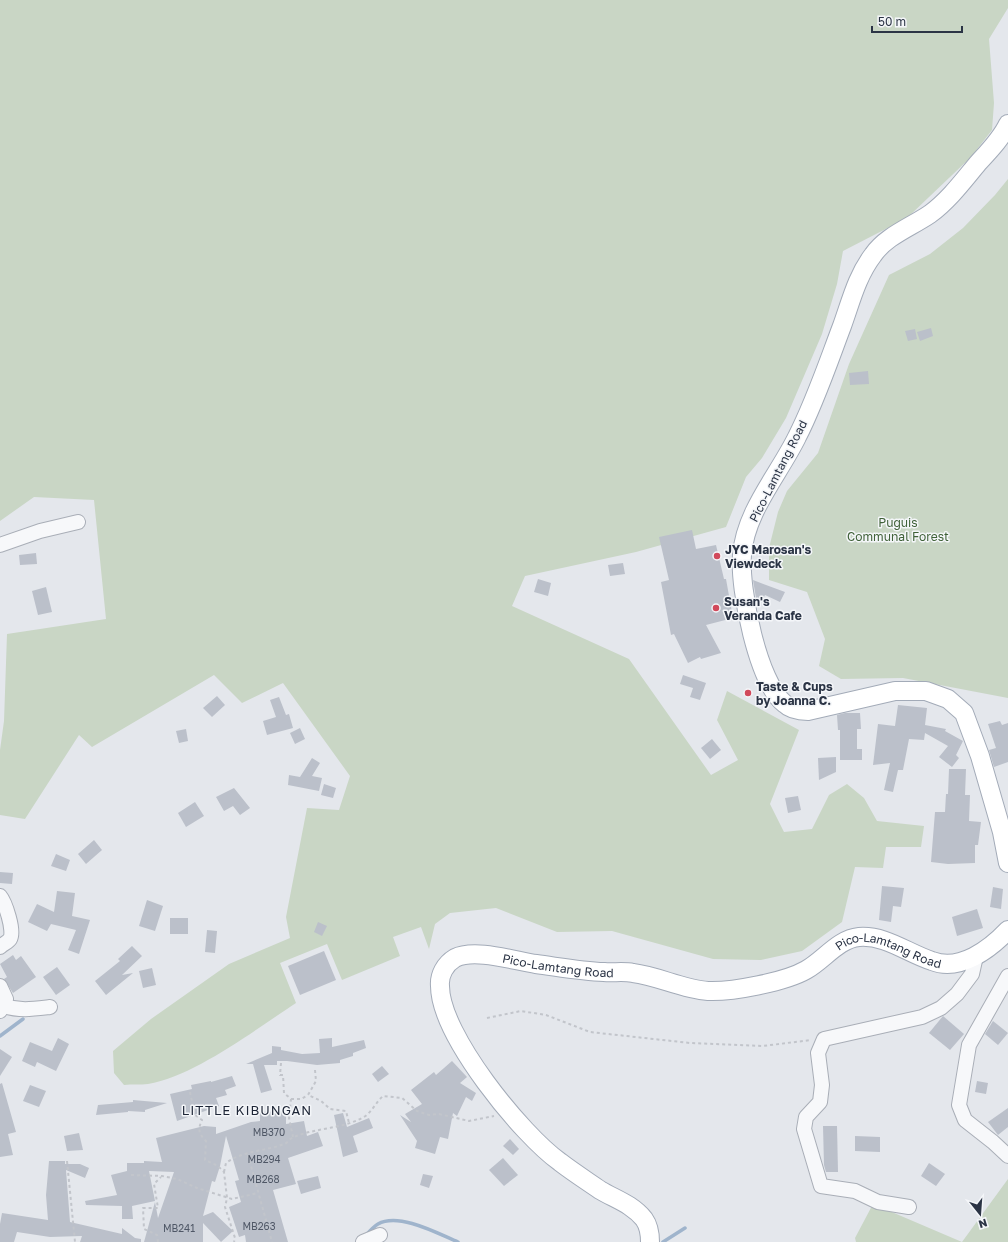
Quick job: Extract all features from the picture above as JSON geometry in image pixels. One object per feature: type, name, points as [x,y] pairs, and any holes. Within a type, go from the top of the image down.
[{"type":"main road","name":"Pico-Lamtang Road","points":[[1008,124],[998,140],[958,189],[930,214],[883,242],[872,255],[859,276],[839,334],[797,438],[766,489],[751,520],[742,554],[744,593],[748,618],[769,686],[784,704],[797,711],[808,711],[895,691],[926,692],[948,699],[964,712],[980,756],[1002,832],[1008,863]]},
{"type":"main road","name":"Pico-Lamtang Road","points":[[650,1242],[649,1229],[644,1219],[627,1203],[601,1190],[558,1160],[507,1109],[478,1072],[452,1032],[441,999],[441,976],[446,966],[456,958],[477,955],[604,973],[632,972],[707,991],[749,987],[785,979],[806,970],[838,945],[854,938],[867,937],[884,940],[934,962],[954,963],[976,956],[1000,939],[1008,930]]},
{"type":"street","points":[[0,545],[40,531],[78,522]]},
{"type":"street","points":[[0,896],[7,908],[12,934],[10,940],[0,947]]},
{"type":"street","points":[[909,1207],[878,1202],[855,1191],[821,1186],[804,1129],[806,1117],[820,1102],[822,1085],[818,1053],[824,1039],[922,1017],[941,1008],[956,994],[972,974],[976,956]]},
{"type":"street","points":[[1008,976],[969,1045],[959,1105],[965,1120],[1008,1156]]},
{"type":"street","points":[[0,986],[6,1000],[2,1009],[27,1010],[50,1007]]},
{"type":"street","points":[[363,1242],[380,1235]]},
{"type":"path","points":[[487,1018],[521,1011],[546,1015],[590,1032],[690,1043],[762,1046],[824,1039]]},
{"type":"path","points":[[281,1063],[280,1075],[283,1075],[284,1093],[291,1099],[301,1099],[308,1095],[316,1082],[315,1070]]},
{"type":"path","points":[[190,1092],[195,1115],[202,1120],[198,1130],[206,1141],[205,1160],[218,1166],[224,1172]]},
{"type":"path","points":[[308,1095],[321,1101],[330,1110],[346,1111],[349,1123]]},
{"type":"path","points":[[234,1242],[235,1238],[225,1207],[227,1198],[224,1172],[226,1163],[231,1159],[248,1155],[262,1149],[286,1144],[293,1137],[364,1118],[383,1096],[402,1098],[417,1111],[429,1115],[439,1114],[469,1121],[493,1116],[507,1109]]},
{"type":"path","points":[[291,1099],[289,1118],[293,1137]]},
{"type":"path","points":[[248,1155],[272,1242]]},
{"type":"path","points":[[67,1161],[75,1242]]},
{"type":"path","points":[[131,1175],[162,1176],[232,1199],[258,1193]]},
{"type":"path","points":[[158,1242],[157,1235],[144,1229],[143,1208],[158,1208],[154,1184],[162,1176]]},
{"type":"green space","points":[[0,0],[1008,0],[1008,8],[989,39],[994,103],[992,130],[971,157],[907,218],[843,251],[837,284],[822,334],[786,418],[762,458],[746,477],[726,527],[636,552],[525,576],[512,606],[629,659],[711,775],[738,760],[717,720],[727,691],[799,730],[770,804],[784,832],[812,829],[829,795],[847,784],[864,798],[877,821],[924,826],[921,847],[886,847],[883,868],[855,867],[842,922],[802,951],[761,960],[713,959],[612,931],[557,932],[496,908],[450,913],[435,924],[429,949],[421,927],[393,937],[400,956],[342,980],[327,944],[280,963],[296,1003],[225,1050],[185,1072],[148,1084],[124,1085],[114,1073],[113,1051],[151,1019],[229,964],[290,938],[286,917],[307,808],[339,810],[350,776],[283,683],[242,703],[214,675],[92,747],[79,735],[25,819],[0,815],[0,750],[4,721],[7,634],[106,619],[94,500],[34,497],[0,521]]},
{"type":"green space","name":"Puguis Communal Forest","points":[[1008,179],[1008,698],[903,678],[841,679],[819,666],[825,639],[807,592],[769,580],[769,548],[778,512],[787,491],[818,453],[849,364],[889,275],[930,254],[963,228],[995,195]]},
{"type":"green space","points":[[1008,1179],[1008,1242],[962,1242]]},
{"type":"green space","points":[[873,1204],[962,1242],[856,1242],[855,1238]]},
{"type":"building","points":[[931,328],[933,336],[920,341],[917,332]]},
{"type":"building","points":[[915,329],[917,339],[908,341],[905,331]]},
{"type":"building","points":[[868,371],[869,384],[850,385],[849,373]]},
{"type":"building","points":[[692,530],[696,549],[716,545],[724,579],[726,579],[733,618],[706,625],[721,653],[701,659],[700,657],[688,663],[674,634],[671,635],[661,582],[669,580],[659,537]]},
{"type":"building","points":[[36,553],[37,564],[20,565],[19,555]]},
{"type":"building","points":[[623,563],[625,574],[610,576],[608,565]]},
{"type":"building","points":[[538,579],[551,583],[548,596],[534,592]]},
{"type":"building","points":[[753,580],[785,592],[780,602],[765,595],[762,601],[756,598]]},
{"type":"building","points":[[46,587],[52,612],[38,615],[32,591]]},
{"type":"building","points":[[683,675],[706,683],[700,700],[690,697],[693,688],[680,684]]},
{"type":"building","points":[[217,696],[225,705],[212,717],[203,708]]},
{"type":"building","points":[[279,697],[286,715],[289,714],[293,728],[267,735],[263,721],[276,717],[270,700]]},
{"type":"building","points":[[898,705],[927,708],[925,725],[946,729],[945,731],[963,741],[956,755],[959,758],[952,767],[939,757],[948,746],[925,733],[924,740],[909,739],[903,770],[898,770],[893,792],[884,790],[890,763],[873,765],[878,724],[895,726]]},
{"type":"building","points":[[845,713],[860,713],[861,729],[857,729],[857,749],[862,749],[862,760],[840,760],[840,730],[838,730],[837,715]]},
{"type":"building","points":[[1000,721],[1002,725],[1008,723],[1008,762],[994,767],[989,750],[996,748],[988,724]]},
{"type":"building","points":[[300,728],[305,739],[295,744],[290,733]]},
{"type":"building","points":[[186,729],[188,741],[179,743],[176,731]]},
{"type":"building","points":[[712,739],[721,750],[710,759],[701,748]]},
{"type":"building","points":[[836,757],[836,772],[819,780],[818,758]]},
{"type":"building","points":[[312,758],[320,763],[312,776],[322,778],[319,791],[288,785],[289,775],[300,777]]},
{"type":"building","points":[[949,769],[966,769],[965,795],[970,795],[969,821],[981,822],[978,845],[975,845],[975,863],[948,864],[931,862],[935,812],[945,812],[946,794],[948,794]]},
{"type":"building","points":[[324,784],[336,788],[333,798],[321,795]]},
{"type":"building","points":[[234,788],[250,808],[240,815],[233,806],[224,811],[216,797]]},
{"type":"building","points":[[798,796],[801,810],[788,813],[785,798]]},
{"type":"building","points":[[195,802],[204,816],[186,827],[178,813]]},
{"type":"building","points":[[94,840],[102,850],[86,864],[78,854]]},
{"type":"building","points":[[56,854],[70,860],[66,871],[51,866]]},
{"type":"building","points":[[0,872],[13,873],[12,884],[0,883]]},
{"type":"building","points":[[882,886],[904,888],[901,907],[893,906],[891,922],[879,920]]},
{"type":"building","points":[[993,887],[1003,889],[1001,909],[990,907]]},
{"type":"building","points":[[57,891],[75,893],[72,916],[90,920],[79,954],[68,950],[76,930],[51,924],[47,931],[28,922],[37,904],[54,912]]},
{"type":"building","points":[[147,900],[163,906],[155,931],[139,926]]},
{"type":"building","points":[[977,909],[983,928],[957,936],[952,917]]},
{"type":"building","points":[[170,918],[188,918],[188,934],[170,934]]},
{"type":"building","points":[[318,922],[327,926],[322,936],[314,932]]},
{"type":"building","points":[[207,930],[217,931],[215,953],[205,952]]},
{"type":"building","points":[[132,946],[142,956],[122,975],[133,973],[106,995],[95,981],[120,961],[118,959]]},
{"type":"building","points":[[324,951],[336,980],[300,995],[288,966]]},
{"type":"building","points":[[13,955],[16,960],[21,956],[36,977],[13,993],[4,979],[7,977],[0,964]]},
{"type":"building","points":[[57,967],[70,985],[56,995],[43,977]]},
{"type":"building","points":[[152,968],[156,985],[143,988],[139,971]]},
{"type":"building","points":[[943,1016],[964,1034],[950,1050],[929,1033]]},
{"type":"building","points":[[993,1021],[1008,1033],[998,1045],[985,1034]]},
{"type":"building","points":[[58,1038],[69,1044],[56,1071],[37,1062],[35,1067],[22,1061],[30,1042],[52,1051]]},
{"type":"building","points":[[332,1038],[332,1047],[364,1040],[366,1048],[353,1053],[353,1056],[340,1060],[340,1063],[317,1065],[277,1061],[277,1065],[264,1065],[272,1090],[261,1093],[253,1064],[246,1064],[272,1053],[272,1046],[281,1047],[281,1050],[302,1054],[320,1053],[319,1039]]},
{"type":"building","points":[[0,1049],[12,1057],[0,1076]]},
{"type":"building","points":[[452,1061],[467,1077],[460,1083],[476,1093],[472,1101],[466,1097],[457,1116],[453,1113],[448,1139],[440,1137],[435,1154],[415,1148],[417,1141],[400,1115],[411,1122],[405,1114],[422,1104],[411,1090],[434,1072],[436,1075]]},
{"type":"building","points":[[382,1066],[389,1074],[378,1082],[372,1074]]},
{"type":"building","points":[[232,1076],[236,1086],[225,1090],[227,1095],[216,1098],[219,1106],[177,1121],[170,1094],[192,1089],[191,1085],[211,1082]]},
{"type":"building","points":[[977,1081],[988,1083],[986,1094],[975,1092]]},
{"type":"building","points":[[2,1083],[16,1132],[8,1134],[13,1155],[0,1157],[0,1084]]},
{"type":"building","points":[[30,1085],[46,1091],[39,1107],[23,1101]]},
{"type":"building","points":[[133,1100],[167,1103],[145,1110],[145,1112],[128,1111],[96,1115],[98,1105],[133,1102]]},
{"type":"building","points":[[1008,1108],[1008,1127],[998,1135],[988,1122]]},
{"type":"building","points":[[286,1111],[286,1124],[304,1121],[307,1136],[318,1132],[323,1146],[288,1158],[296,1184],[273,1190],[288,1242],[246,1242],[245,1235],[239,1237],[229,1207],[241,1202],[235,1181],[239,1180],[226,1136],[220,1166],[215,1182],[212,1181],[203,1216],[213,1212],[233,1231],[221,1242],[203,1223],[203,1242],[144,1242],[155,1202],[158,1218],[174,1172],[149,1171],[155,1201],[132,1206],[133,1219],[122,1219],[122,1206],[86,1205],[85,1201],[117,1195],[111,1175],[127,1171],[127,1163],[144,1163],[144,1161],[162,1162],[156,1138],[204,1126],[216,1127],[216,1134],[251,1122],[260,1121],[260,1112]]},
{"type":"building","points":[[343,1113],[347,1127],[369,1118],[373,1128],[353,1136],[358,1152],[343,1157],[334,1115]]},
{"type":"building","points":[[823,1126],[837,1126],[838,1172],[826,1172],[824,1165]]},
{"type":"building","points":[[79,1133],[83,1150],[67,1151],[64,1136]]},
{"type":"building","points":[[855,1136],[880,1137],[880,1152],[855,1151]]},
{"type":"building","points":[[510,1139],[519,1149],[513,1155],[503,1146]]},
{"type":"building","points":[[503,1158],[518,1175],[504,1186],[489,1170]]},
{"type":"building","points":[[49,1161],[65,1161],[65,1164],[80,1164],[89,1168],[85,1178],[66,1170],[70,1222],[122,1234],[122,1228],[135,1238],[141,1239],[141,1242],[80,1242],[82,1236],[50,1237],[17,1232],[14,1242],[0,1242],[0,1224],[2,1213],[48,1220],[46,1195]]},
{"type":"building","points":[[929,1163],[945,1174],[936,1186],[921,1176]]},
{"type":"building","points":[[423,1174],[433,1176],[429,1188],[420,1185]]},
{"type":"building","points":[[318,1176],[321,1188],[301,1194],[297,1181]]},
{"type":"waterway","points":[[0,1036],[23,1019]]},
{"type":"waterway","points":[[366,1235],[378,1224],[387,1221],[397,1221],[408,1222],[458,1242]]},
{"type":"waterway","points":[[663,1242],[685,1228]]},
{"type":"place","name":"JYC Marosan's Viewdeck","points":[[717,556]]},
{"type":"place","name":"Susan's Veranda Cafe","points":[[716,608]]},
{"type":"place","name":"Taste & Cups by Joanna C.","points":[[748,693]]},
{"type":"district","name":"LITTLE KIBUNGAN","points":[[247,1110]]}]
